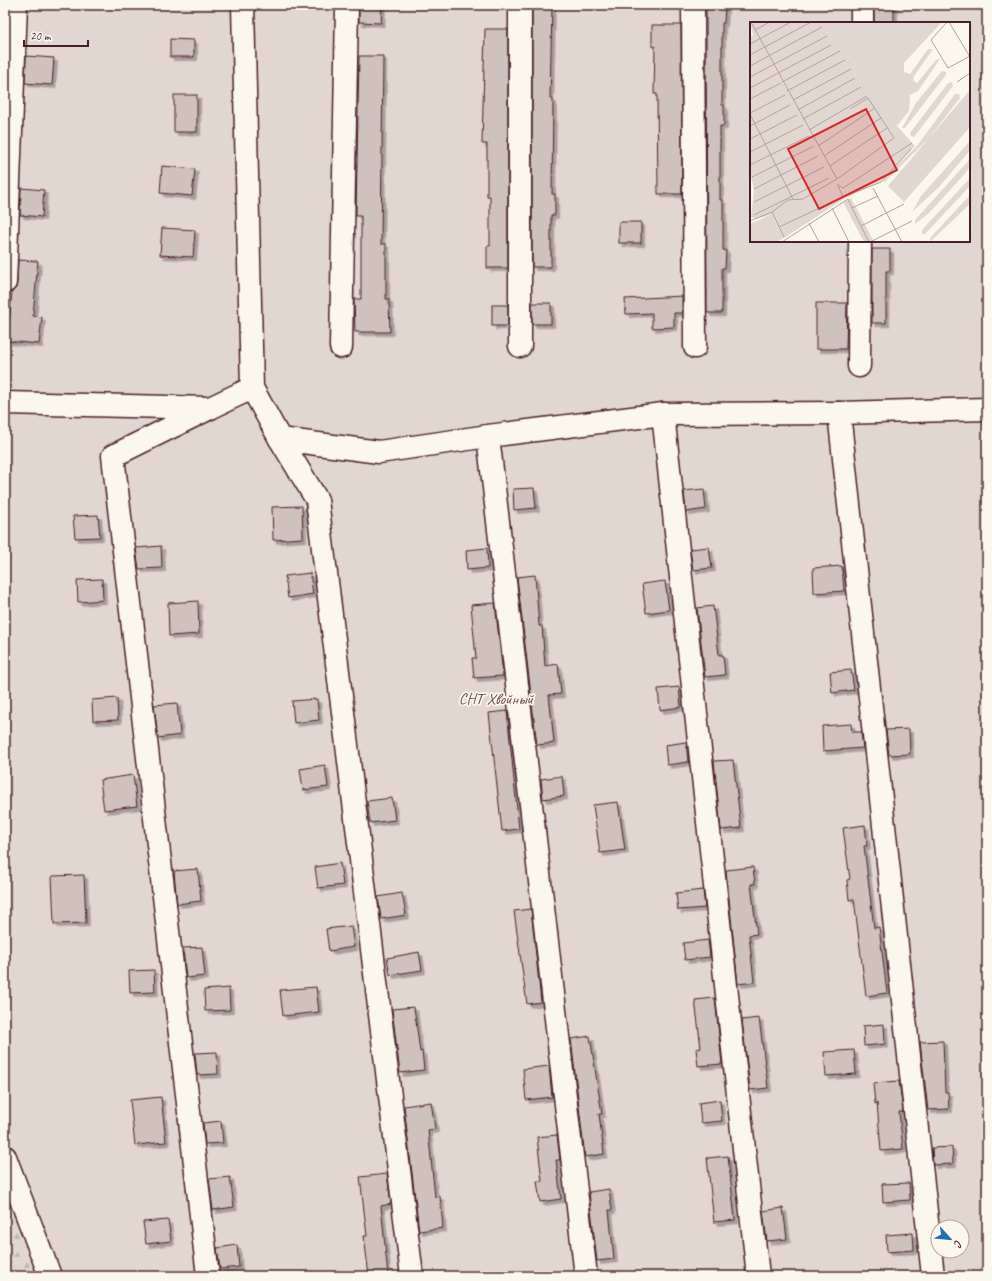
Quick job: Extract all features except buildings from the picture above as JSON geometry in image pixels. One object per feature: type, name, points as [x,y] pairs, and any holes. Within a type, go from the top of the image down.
[{"type":"street","points":[[5,282],[16,5]]},
{"type":"street","points":[[243,5],[252,388],[280,439],[317,500],[412,1276]]},
{"type":"street","points":[[341,347],[347,5]]},
{"type":"street","points":[[520,5],[520,346]]},
{"type":"street","points":[[693,5],[694,347]]},
{"type":"street","points":[[862,5],[862,22]]},
{"type":"street","points":[[859,366],[860,242]]},
{"type":"street","points":[[208,1276],[113,456],[252,388]]},
{"type":"street","points":[[5,403],[210,408]]},
{"type":"street","points":[[280,439],[379,452],[488,436],[663,414],[838,413],[987,409]]},
{"type":"street","points":[[838,413],[934,1276]]},
{"type":"street","points":[[663,414],[758,1276]]},
{"type":"street","points":[[488,436],[586,1276]]},
{"type":"street","points":[[5,1156],[50,1276]]},
{"type":"green space","name":"СНТ Хвойный","points":[[5,5],[987,5],[987,1276],[46,1276],[5,1158]]},
{"type":"green space","points":[[5,1168],[39,1276],[5,1276]]}]
